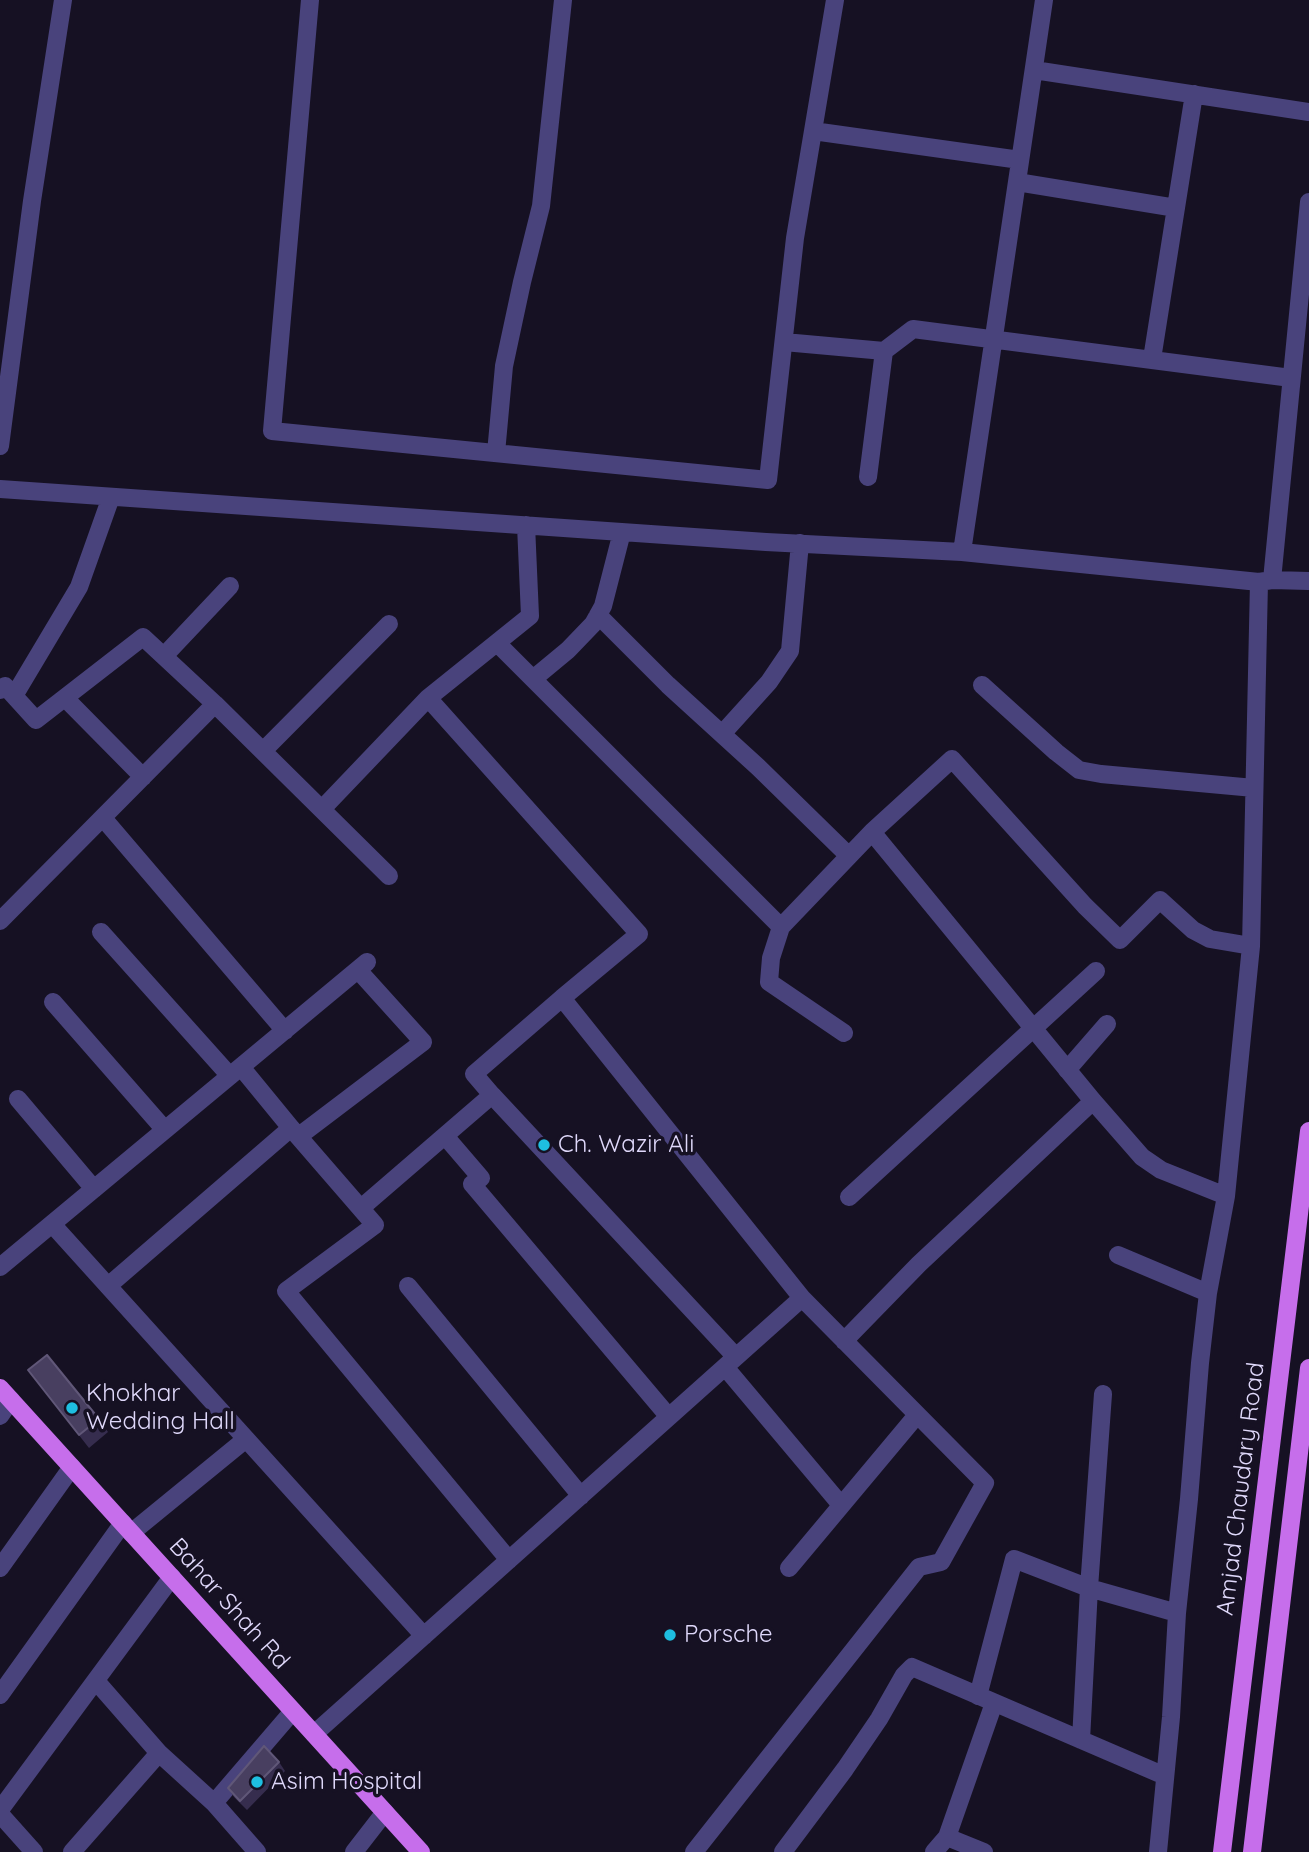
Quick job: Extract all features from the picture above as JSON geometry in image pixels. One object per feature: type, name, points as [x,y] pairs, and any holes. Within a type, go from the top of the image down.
[{"type":"main road","name":"Amjad Chaudary Road","points":[[1222,1852],[1309,1131]]},
{"type":"main road","points":[[1252,1852],[1309,1368]]},
{"type":"main road","name":"Bahar Shah Rd","points":[[6,1394],[421,1852]]},
{"type":"street","points":[[0,446],[32,201],[63,0]]},
{"type":"street","points":[[310,0],[272,431],[768,480],[795,238],[835,0]]},
{"type":"street","points":[[496,453],[504,366],[541,206],[563,0]]},
{"type":"street","points":[[962,552],[1044,0]]},
{"type":"street","points":[[1034,70],[1309,112]]},
{"type":"street","points":[[1152,359],[1194,94]]},
{"type":"street","points":[[813,131],[1020,160]]},
{"type":"street","points":[[1017,183],[1176,208]]},
{"type":"street","points":[[1157,1852],[1208,1293],[1226,1196],[1251,946],[1254,788],[1265,581],[1291,378],[1309,202]]},
{"type":"street","points":[[784,342],[884,351],[914,328],[1291,378]]},
{"type":"street","points":[[868,477],[884,351]]},
{"type":"street","points":[[0,489],[622,532],[962,552],[1265,581],[1309,582]]},
{"type":"street","points":[[111,497],[79,587],[42,652],[7,693],[36,720],[143,637],[215,704],[389,876]]},
{"type":"street","points":[[322,809],[428,698],[530,615],[526,525]]},
{"type":"street","points":[[533,679],[568,650],[593,624],[603,606],[622,532]]},
{"type":"street","points":[[722,734],[769,682],[790,652],[800,543]]},
{"type":"street","points":[[164,656],[230,586]]},
{"type":"street","points":[[598,615],[849,856]]},
{"type":"street","points":[[263,751],[389,624]]},
{"type":"street","points":[[496,643],[781,928]]},
{"type":"street","points":[[982,685],[1079,771],[1254,788]]},
{"type":"street","points":[[65,698],[144,777]]},
{"type":"street","points":[[428,698],[639,934],[474,1074],[730,1362],[841,1506]]},
{"type":"street","points":[[0,921],[215,704]]},
{"type":"street","points":[[844,1033],[769,982],[771,958],[781,928],[872,832],[952,760],[1085,906],[1120,940],[1160,900],[1193,930],[1210,939],[1251,946]]},
{"type":"street","points":[[103,818],[285,1031]]},
{"type":"street","points":[[872,832],[1142,1157],[1161,1170],[1226,1196]]},
{"type":"street","points":[[102,932],[295,1132],[375,1225],[286,1291],[509,1560]]},
{"type":"street","points":[[0,1267],[362,966],[423,1042],[295,1132],[107,1286]]},
{"type":"street","points":[[849,1196],[1096,971]]},
{"type":"street","points":[[562,998],[802,1298],[985,1483],[941,1562],[919,1567],[694,1852]]},
{"type":"street","points":[[53,1002],[165,1130]]},
{"type":"street","points":[[1068,1070],[1107,1024]]},
{"type":"street","points":[[361,1209],[492,1095]]},
{"type":"street","points":[[18,1099],[94,1189]]},
{"type":"street","points":[[844,1341],[919,1264],[1093,1101]]},
{"type":"street","points":[[445,1136],[481,1178],[472,1184],[669,1417]]},
{"type":"street","points":[[52,1224],[424,1636]]},
{"type":"street","points":[[1118,1255],[1208,1293]]},
{"type":"street","points":[[408,1286],[581,1496]]},
{"type":"street","points":[[314,1734],[802,1298]]},
{"type":"street","points":[[0,1416],[6,1394]]},
{"type":"street","points":[[1081,1740],[1102,1394]]},
{"type":"street","points":[[789,1568],[917,1415]]},
{"type":"street","points":[[0,1695],[127,1528],[246,1439]]},
{"type":"street","points":[[0,1568],[72,1467]]},
{"type":"street","points":[[934,1852],[947,1837],[986,1699],[1014,1559],[1089,1588],[1177,1613]]},
{"type":"street","points":[[34,1852],[0,1812],[172,1577]]},
{"type":"street","points":[[783,1852],[845,1769],[879,1720],[904,1675],[912,1667],[1165,1776]]},
{"type":"street","points":[[96,1681],[159,1753],[214,1803],[257,1852]]},
{"type":"street","points":[[214,1803],[293,1711]]},
{"type":"street","points":[[72,1852],[159,1753]]},
{"type":"street","points":[[354,1852],[385,1812]]},
{"type":"street","points":[[947,1837],[984,1852]]},
{"type":"building","name":"Khokhar Wedding Hall","points":[[47,1355],[99,1419],[79,1435],[28,1370]]},
{"type":"building","points":[[264,1746],[279,1762],[240,1801],[228,1788]]},
{"type":"place","name":"Ch. Wazir Ali","points":[[544,1145]]},
{"type":"place","name":"Khokhar Wedding Hall","points":[[72,1408]]},
{"type":"place","name":"Porsche","points":[[670,1635]]},
{"type":"place","name":"Asim Hospital","points":[[257,1782]]}]
